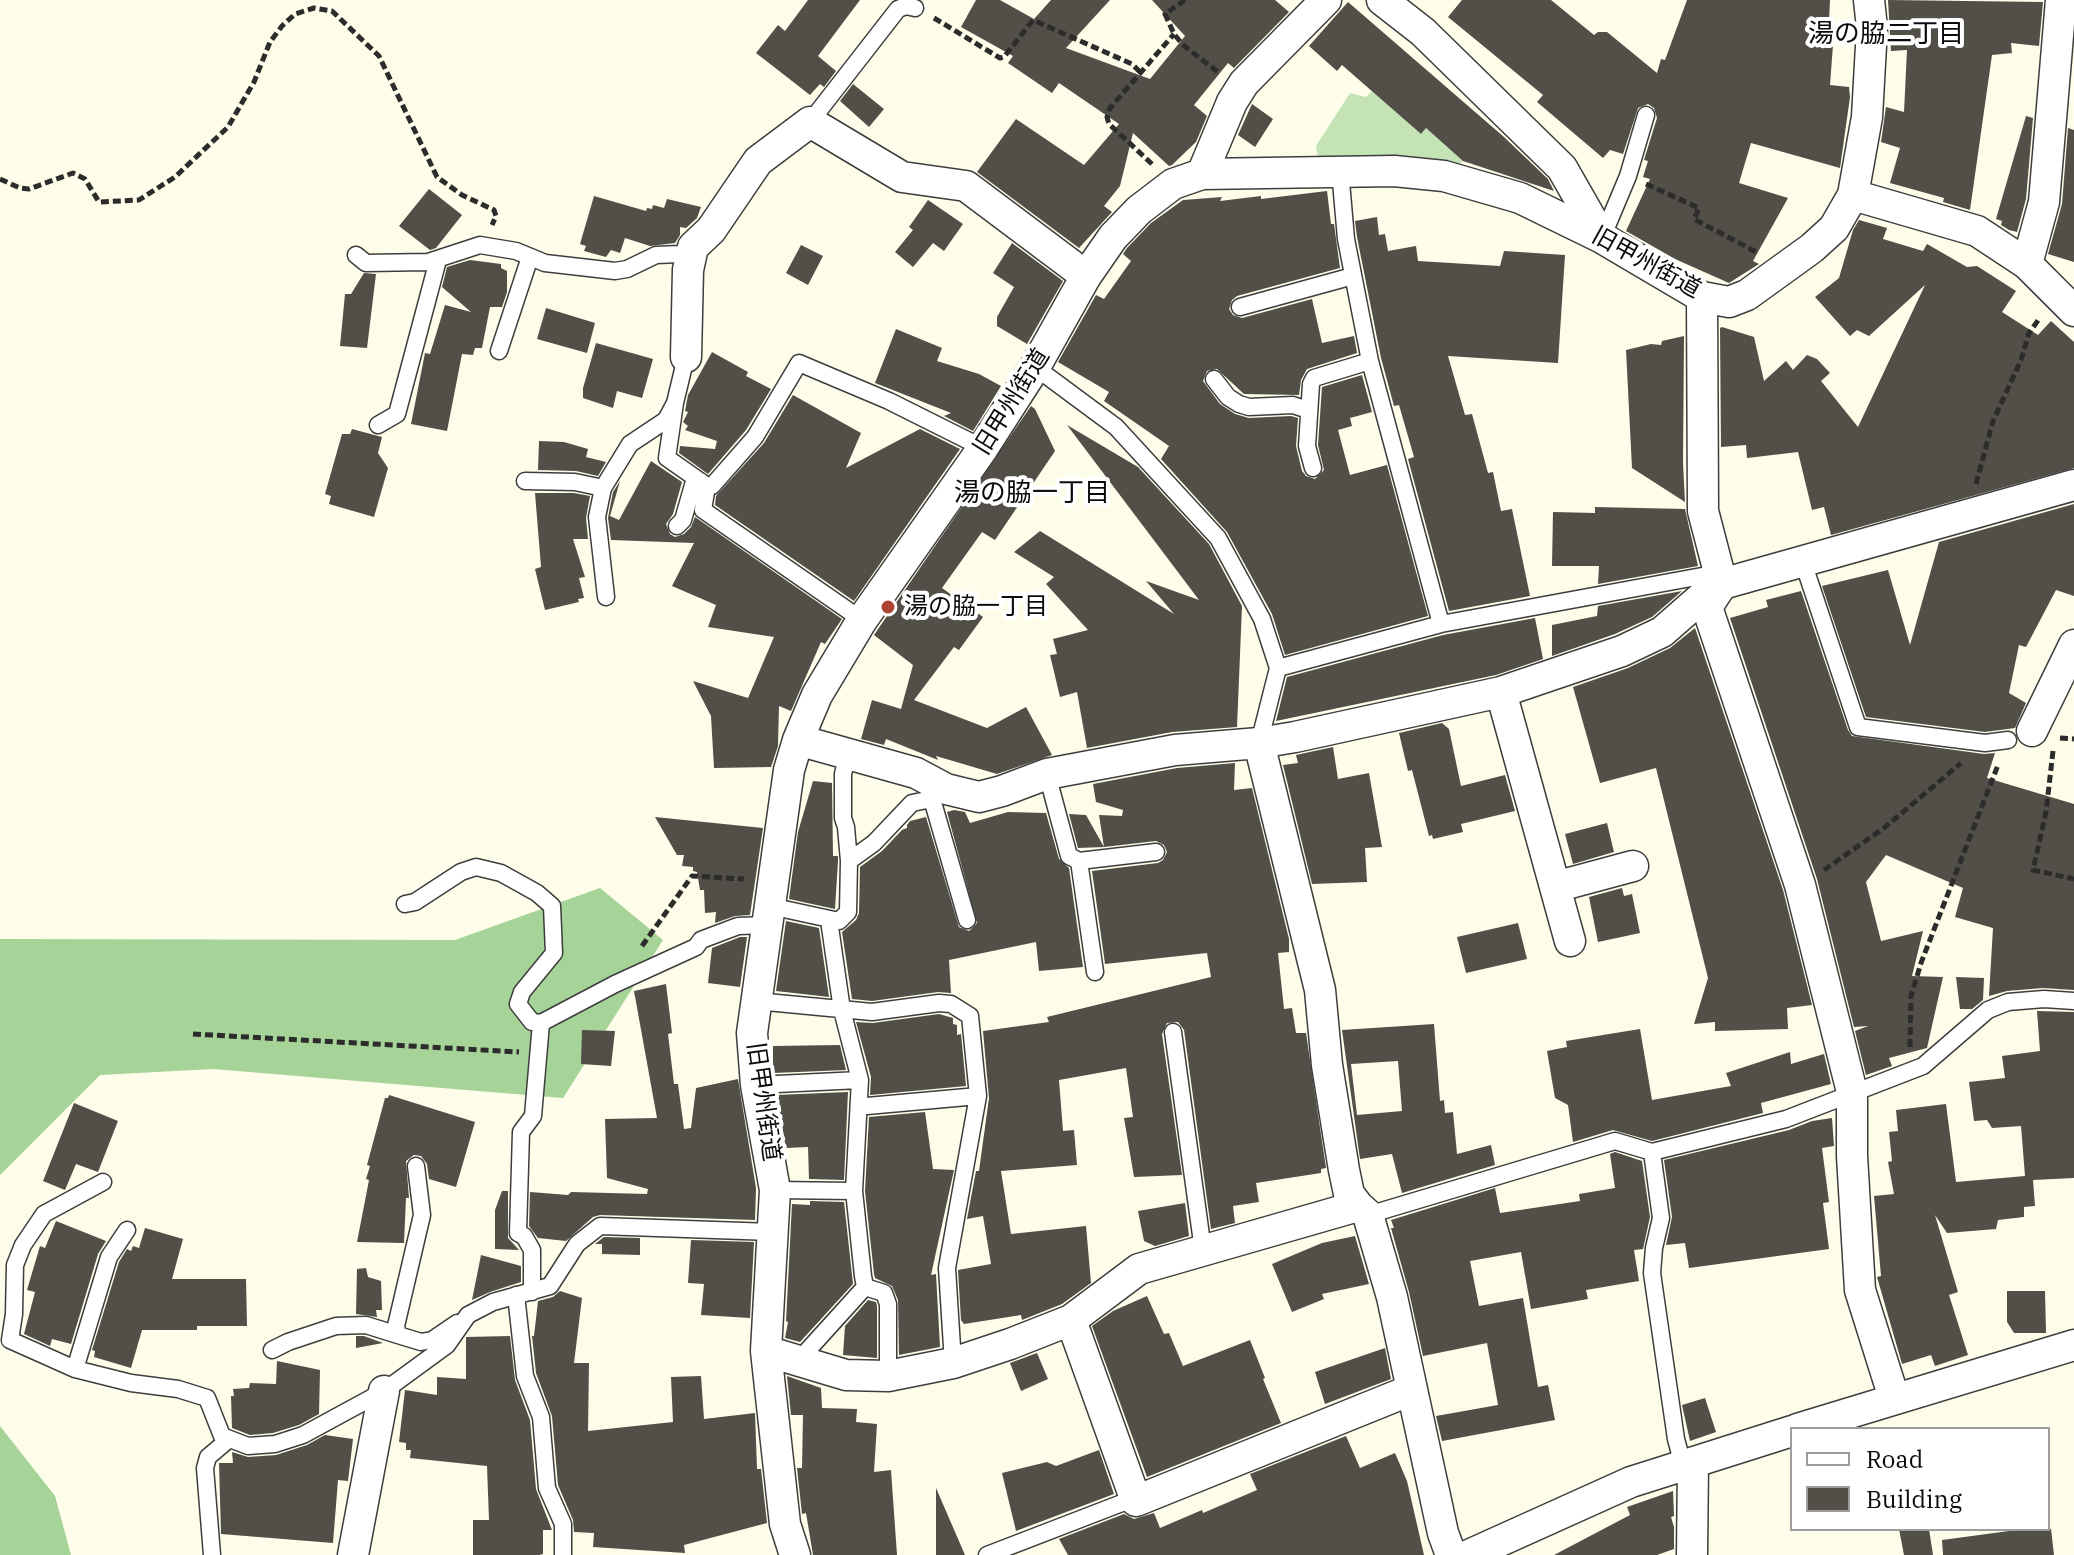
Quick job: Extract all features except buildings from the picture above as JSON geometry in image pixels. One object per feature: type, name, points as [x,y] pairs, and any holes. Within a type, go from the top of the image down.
[{"type":"street","points":[[1202,174],[1232,102],[1244,83],[1326,0]]},
{"type":"street","points":[[1382,0],[1423,32],[1562,168],[1602,238]]},
{"type":"street","name":"旧甲州街道","points":[[795,1555],[785,1524],[766,1351],[775,1190],[756,1085],[752,1033],[789,770],[817,695],[862,620],[983,448],[1035,367],[1086,276],[1113,237],[1139,210],[1173,184],[1202,174],[1340,170],[1444,176],[1520,198],[1602,238],[1702,297],[1729,302],[1747,295],[1787,269],[1834,228],[1853,195],[1867,117],[1872,28],[1869,0]]},
{"type":"street","points":[[2027,264],[2044,202],[2065,2]]},
{"type":"street","points":[[686,357],[688,270],[693,247],[711,230],[758,161],[810,122],[902,177],[966,186],[1086,276]]},
{"type":"street","points":[[1853,195],[1977,231],[2027,264],[2065,302]]},
{"type":"street","points":[[1702,297],[1703,511],[1722,584],[1707,607],[1800,885],[1852,1092],[1852,1156],[1860,1290],[1894,1398]]},
{"type":"street","points":[[798,740],[916,773],[939,794],[979,797],[1047,774],[1175,750],[1259,743],[1501,692],[1622,651],[1662,632],[1722,584],[2074,485]]},
{"type":"street","points":[[2031,736],[2074,645]]},
{"type":"street","points":[[1501,692],[1570,941]]},
{"type":"street","points":[[1259,743],[1320,990],[1327,1065],[1349,1194],[1363,1210],[1392,1297],[1443,1533],[1451,1555]]},
{"type":"street","points":[[1555,887],[1633,866]]},
{"type":"street","points":[[766,1351],[846,1375],[888,1376],[953,1363],[1071,1320],[1139,1269],[1363,1210]]},
{"type":"street","points":[[1071,1320],[1136,1501],[1411,1390]]},
{"type":"street","points":[[1804,1427],[2074,1345]]},
{"type":"street","points":[[353,1555],[384,1391]]},
{"type":"street","points":[[1469,1555],[1604,1493],[1790,1432]]},
{"type":"street","points":[[1688,1464],[1692,1555]]},
{"type":"lane","points":[[810,122],[898,9],[906,6],[915,8]]},
{"type":"lane","points":[[1602,238],[1628,176],[1646,115]]},
{"type":"lane","points":[[1340,170],[1346,239],[1370,361],[1441,624]]},
{"type":"lane","points":[[356,255],[366,263],[428,262],[480,245],[516,251],[570,267],[615,271],[627,269],[656,255],[680,254],[693,247]]},
{"type":"lane","points":[[499,351],[530,257]]},
{"type":"lane","points":[[378,425],[397,414],[438,260]]},
{"type":"lane","points":[[1240,307],[1353,276]]},
{"type":"lane","points":[[686,357],[667,458],[703,484]]},
{"type":"lane","points":[[1313,468],[1307,446],[1308,410],[1314,378],[1370,361]]},
{"type":"lane","points":[[677,526],[683,520],[693,485],[712,486],[755,437],[799,363],[889,401],[983,448]]},
{"type":"lane","points":[[1035,367],[1116,427],[1218,538],[1262,619],[1278,668],[1259,743]]},
{"type":"lane","points":[[1214,379],[1228,397],[1239,404],[1249,407],[1293,405],[1308,410]]},
{"type":"lane","points":[[606,597],[597,517],[603,488],[630,444],[666,420],[675,403]]},
{"type":"lane","points":[[525,481],[575,482],[603,488]]},
{"type":"lane","points":[[703,484],[703,510],[862,620]]},
{"type":"lane","points":[[1803,562],[1858,727],[1985,743],[2031,736]]},
{"type":"lane","points":[[1278,668],[1441,624],[1702,576],[1722,584]]},
{"type":"lane","points":[[405,904],[415,902],[461,872],[476,867],[501,873],[537,893],[552,906],[554,953],[522,992],[518,1004],[532,1022],[541,1023],[615,984],[696,947],[701,940],[738,926],[769,916],[839,921],[848,912],[849,861],[843,818],[843,774],[848,754]]},
{"type":"lane","points":[[1047,774],[1069,856],[1079,861],[1156,852]]},
{"type":"lane","points":[[849,861],[874,843],[912,803],[939,794],[967,920]]},
{"type":"lane","points":[[1079,861],[1095,972]]},
{"type":"lane","points":[[798,1361],[865,1287],[854,1191],[860,1080],[842,1010],[830,927],[832,921]]},
{"type":"lane","points":[[1363,1210],[1615,1141],[1652,1152],[1786,1119],[1923,1066],[1988,1010],[2008,1002],[2044,999],[2074,1001]]},
{"type":"lane","points":[[756,1001],[872,1012],[939,1003],[951,1004],[970,1016],[978,1096],[947,1268],[953,1363]]},
{"type":"lane","points":[[541,1023],[533,1116],[521,1132],[518,1233],[524,1236],[532,1250],[524,1293],[523,1365],[541,1417],[547,1488],[563,1524],[563,1555]]},
{"type":"lane","points":[[1173,1032],[1203,1250]]},
{"type":"lane","points":[[756,1085],[860,1080]]},
{"type":"lane","points":[[860,1104],[867,1106],[978,1096]]},
{"type":"lane","points":[[1652,1152],[1661,1218],[1652,1273],[1676,1439],[1688,1464]]},
{"type":"lane","points":[[398,1335],[396,1326],[422,1215],[416,1166]]},
{"type":"lane","points":[[103,1182],[44,1214],[23,1245],[15,1265],[10,1340],[75,1369],[131,1383],[178,1389],[207,1398],[222,1436],[228,1440],[248,1446],[275,1444],[303,1435],[384,1391],[447,1345],[468,1315]]},
{"type":"lane","points":[[775,1190],[854,1191]]},
{"type":"lane","points":[[272,1350],[336,1326],[366,1325],[421,1342],[432,1340],[468,1315],[550,1286],[577,1244],[600,1226],[772,1232]]},
{"type":"lane","points":[[75,1369],[109,1257],[127,1230]]},
{"type":"lane","points":[[865,1287],[884,1293],[888,1304],[888,1376]]},
{"type":"lane","points":[[212,1555],[205,1468],[208,1457],[228,1440]]},
{"type":"lane","points":[[537,1495],[540,1472],[546,1469]]},
{"type":"lane","points":[[987,1555],[1135,1498]]},
{"type":"path","points":[[1185,0],[1165,14],[1174,34],[1183,45],[1224,77],[1244,83]]},
{"type":"path","points":[[0,179],[29,189],[73,173],[85,179],[99,202],[139,200],[175,177],[228,127],[254,82],[270,42],[295,14],[314,8],[332,11],[379,56],[437,177],[462,195],[494,210],[494,222],[480,245]]},
{"type":"path","points":[[915,8],[1000,58],[1033,20],[1132,64],[1140,72]]},
{"type":"path","points":[[1173,184],[1109,124],[1107,117],[1110,108],[1174,34]]},
{"type":"path","points":[[1628,176],[1699,208],[1694,219],[1787,269]]},
{"type":"path","points":[[1967,516],[1993,421],[2021,360],[2029,333],[2065,302]]},
{"type":"path","points":[[2031,736],[2046,812],[2033,870],[2074,879]]},
{"type":"path","points":[[1909,1072],[1914,985],[2031,736]]},
{"type":"path","points":[[1800,885],[1848,856],[1985,743]]},
{"type":"green space","points":[[1372,91],[1421,134],[1426,128],[1463,161],[1454,169],[1318,158],[1316,146],[1350,93],[1366,97]]},
{"type":"green space","points":[[600,888],[663,940],[563,1098],[213,1069],[100,1075],[0,1175],[0,939],[455,940]]},
{"type":"green space","points":[[0,1426],[55,1496],[71,1555],[0,1555]]},
{"type":"place","name":"湯の脇一丁目","points":[[888,607]]},
{"type":"district","name":"湯の脇二丁目","points":[[1886,34]]},
{"type":"district","name":"湯の脇一丁目","points":[[1032,493]]}]
